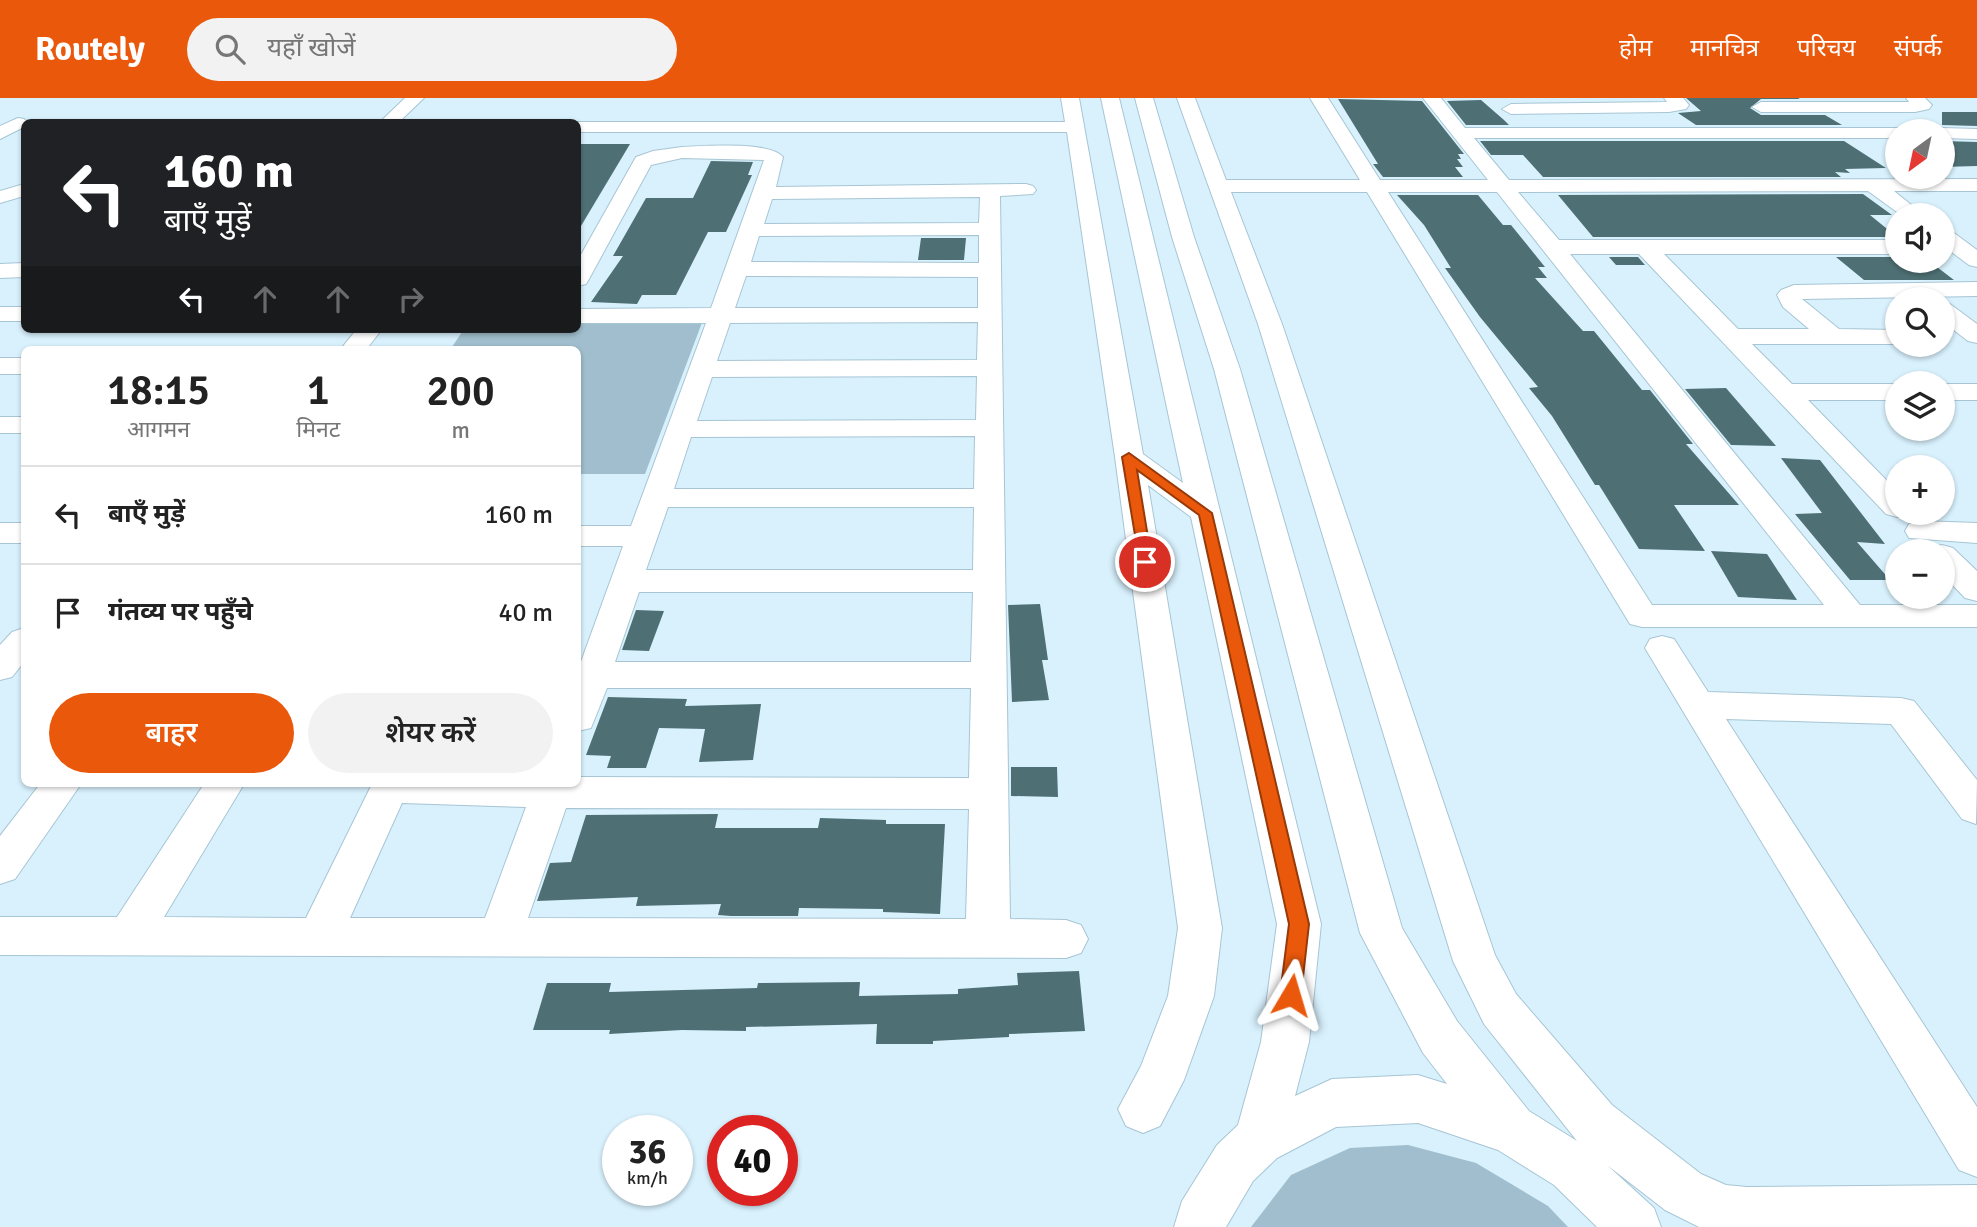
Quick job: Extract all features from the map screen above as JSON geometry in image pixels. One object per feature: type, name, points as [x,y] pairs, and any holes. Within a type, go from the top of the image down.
[{"type":"street","points":[[392,119],[415,98]]},
{"type":"street","points":[[1144,98],[1184,237],[1248,347],[1475,961],[1500,1009],[1594,1123],[1684,1192],[1723,1211],[1761,1213],[1977,1210]]},
{"type":"street","points":[[1186,98],[1207,192],[1248,347],[1382,933],[1440,1037],[1511,1129]]},
{"type":"street","points":[[1319,98],[1642,615],[1977,616]]},
{"type":"street","points":[[1432,98],[1852,616]]},
{"type":"street","points":[[1506,104],[1680,105],[1673,98]]},
{"type":"street","points":[[1754,103],[1923,105],[1915,98]]},
{"type":"street","points":[[1110,102],[1299,924],[1285,1042],[1259,1140]]},
{"type":"street","points":[[1754,103],[1798,133]]},
{"type":"street","points":[[1506,104],[1534,133]]},
{"type":"street","points":[[581,127],[1072,112],[1129,457],[1200,928],[1191,996],[1160,1080],[1143,1109]]},
{"type":"street","points":[[0,122],[18,123],[0,134]]},
{"type":"street","points":[[1460,133],[1885,133]]},
{"type":"street","points":[[1955,134],[1977,134]]},
{"type":"street","points":[[1157,143],[1185,171]]},
{"type":"street","points":[[581,274],[643,161],[649,157],[668,153],[770,154],[775,160],[581,710]]},
{"type":"street","points":[[1872,185],[1897,203]]},
{"type":"street","points":[[1207,192],[1372,186],[1977,185]]},
{"type":"street","points":[[988,939],[990,190]]},
{"type":"street","points":[[764,193],[1026,190]]},
{"type":"street","points":[[4,206],[21,192]]},
{"type":"street","points":[[1184,237],[1207,192]]},
{"type":"street","points":[[751,230],[990,229]]},
{"type":"street","points":[[1552,247],[1885,247]]},
{"type":"street","points":[[1645,247],[1885,495]]},
{"type":"street","points":[[737,269],[990,270]]},
{"type":"street","points":[[0,271],[21,270]]},
{"type":"street","points":[[1955,291],[1977,289]]},
{"type":"street","points":[[1832,337],[1791,302],[1789,295],[1794,292],[1885,293]]},
{"type":"street","points":[[0,314],[21,314]]},
{"type":"street","points":[[581,316],[989,315]]},
{"type":"street","points":[[1955,319],[1977,337]]},
{"type":"street","points":[[1731,336],[1885,337]]},
{"type":"street","points":[[1955,337],[1977,337]]},
{"type":"street","points":[[0,366],[21,366]]},
{"type":"street","points":[[702,369],[989,368]]},
{"type":"street","points":[[1786,392],[1885,392]]},
{"type":"street","points":[[1955,392],[1977,392]]},
{"type":"street","points":[[0,425],[21,425]]},
{"type":"street","points":[[681,429],[989,428]]},
{"type":"street","points":[[1129,457],[1205,513]]},
{"type":"street","points":[[656,498],[989,499]]},
{"type":"street","points":[[0,533],[21,533]]},
{"type":"street","points":[[1926,538],[1977,533]]},
{"type":"street","points":[[581,536],[643,536]]},
{"type":"street","points":[[1926,538],[1977,590]]},
{"type":"street","points":[[626,582],[989,581]]},
{"type":"street","points":[[0,667],[21,643]]},
{"type":"street","points":[[1662,648],[1977,1152]]},
{"type":"street","points":[[593,676],[989,675]]},
{"type":"street","points":[[1698,705],[1901,711],[1976,808]]},
{"type":"street","points":[[0,867],[60,787]]},
{"type":"street","points":[[128,937],[223,787]]},
{"type":"street","points":[[318,937],[390,787]]},
{"type":"street","points":[[472,787],[989,794]]},
{"type":"street","points":[[499,937],[553,788]]},
{"type":"street","points":[[0,936],[1066,939]]},
{"type":"street","points":[[1197,1225],[1235,1163],[1259,1140],[1332,1103],[1418,1099],[1511,1129],[1572,1167],[1638,1224]]},
{"type":"shaded area","points":[[581,320],[703,320],[645,474],[581,474],[581,346],[453,346],[461,333],[581,333]]},
{"type":"shaded area","points":[[1408,1145],[1476,1163],[1548,1206],[1568,1227],[1251,1227],[1291,1175],[1350,1148]]},
{"type":"building","points":[[1686,98],[1798,98],[1800,99],[1761,99],[1750,108],[1761,115],[1825,115],[1842,125],[1696,125],[1678,113],[1701,111]]},
{"type":"building","points":[[1338,99],[1422,101],[1464,154],[1458,154],[1461,159],[1457,159],[1463,167],[1455,167],[1463,177],[1383,177],[1373,164],[1378,164]]},
{"type":"building","points":[[1481,100],[1509,125],[1466,125],[1447,101]]},
{"type":"building","points":[[1942,112],[1977,112],[1977,126],[1955,125],[1955,119],[1942,119]]},
{"type":"building","points":[[1480,141],[1844,141],[1885,168],[1845,169],[1850,173],[1835,172],[1841,177],[1543,177],[1523,155],[1491,155]]},
{"type":"building","points":[[1955,141],[1977,142],[1977,166],[1955,167]]},
{"type":"building","points":[[581,144],[630,144],[581,226]]},
{"type":"building","points":[[711,161],[753,162],[748,175],[752,175],[726,232],[708,232],[676,295],[642,295],[637,304],[591,302],[623,256],[613,256],[646,198],[693,198]]},
{"type":"building","points":[[1863,194],[1885,210],[1885,215],[1870,215],[1885,227],[1885,237],[1593,237],[1558,195]]},
{"type":"building","points":[[1397,195],[1478,195],[1503,225],[1511,225],[1545,267],[1538,267],[1547,278],[1535,278],[1583,331],[1594,331],[1642,390],[1650,390],[1693,444],[1686,444],[1739,505],[1674,505],[1705,551],[1639,549],[1552,416],[1529,388],[1538,387],[1480,317],[1445,268],[1451,268],[1424,225]]},
{"type":"building","points":[[921,238],[966,238],[964,260],[918,260]]},
{"type":"building","points":[[1609,257],[1638,257],[1645,265],[1616,265]]},
{"type":"building","points":[[1836,257],[1885,257],[1885,273],[1945,273],[1954,280],[1864,280]]},
{"type":"building","points":[[1726,388],[1776,446],[1731,445],[1685,389]]},
{"type":"building","points":[[1781,458],[1820,460],[1885,544],[1857,542],[1885,574],[1885,580],[1850,580],[1795,514],[1822,513]]},
{"type":"building","points":[[1711,551],[1767,554],[1797,600],[1738,597]]},
{"type":"building","points":[[1040,604],[1048,660],[1042,660],[1049,700],[1012,702],[1008,605]]},
{"type":"building","points":[[636,610],[664,611],[649,651],[622,650]]},
{"type":"building","points":[[608,697],[687,699],[685,706],[761,704],[753,760],[699,762],[705,729],[659,728],[646,768],[607,768],[611,756],[586,755]]},
{"type":"building","points":[[1011,767],[1057,767],[1058,797],[1011,796]]},
{"type":"building","points":[[718,814],[715,828],[818,828],[820,818],[886,820],[886,824],[945,824],[940,914],[883,912],[883,909],[799,908],[798,916],[731,916],[718,915],[721,904],[636,906],[638,897],[537,901],[550,863],[571,862],[586,815]]},
{"type":"building","points":[[1079,971],[1085,1031],[1009,1034],[1009,1037],[933,1041],[933,1044],[876,1044],[877,1024],[746,1027],[746,1031],[682,1030],[609,1034],[610,1030],[533,1030],[547,983],[611,983],[609,992],[757,988],[758,983],[860,982],[859,996],[958,994],[958,989],[1018,985],[1017,973]]},
{"type":"route","points":[[1145,562],[1129,457],[1205,513],[1299,924],[1291,995]]}]
